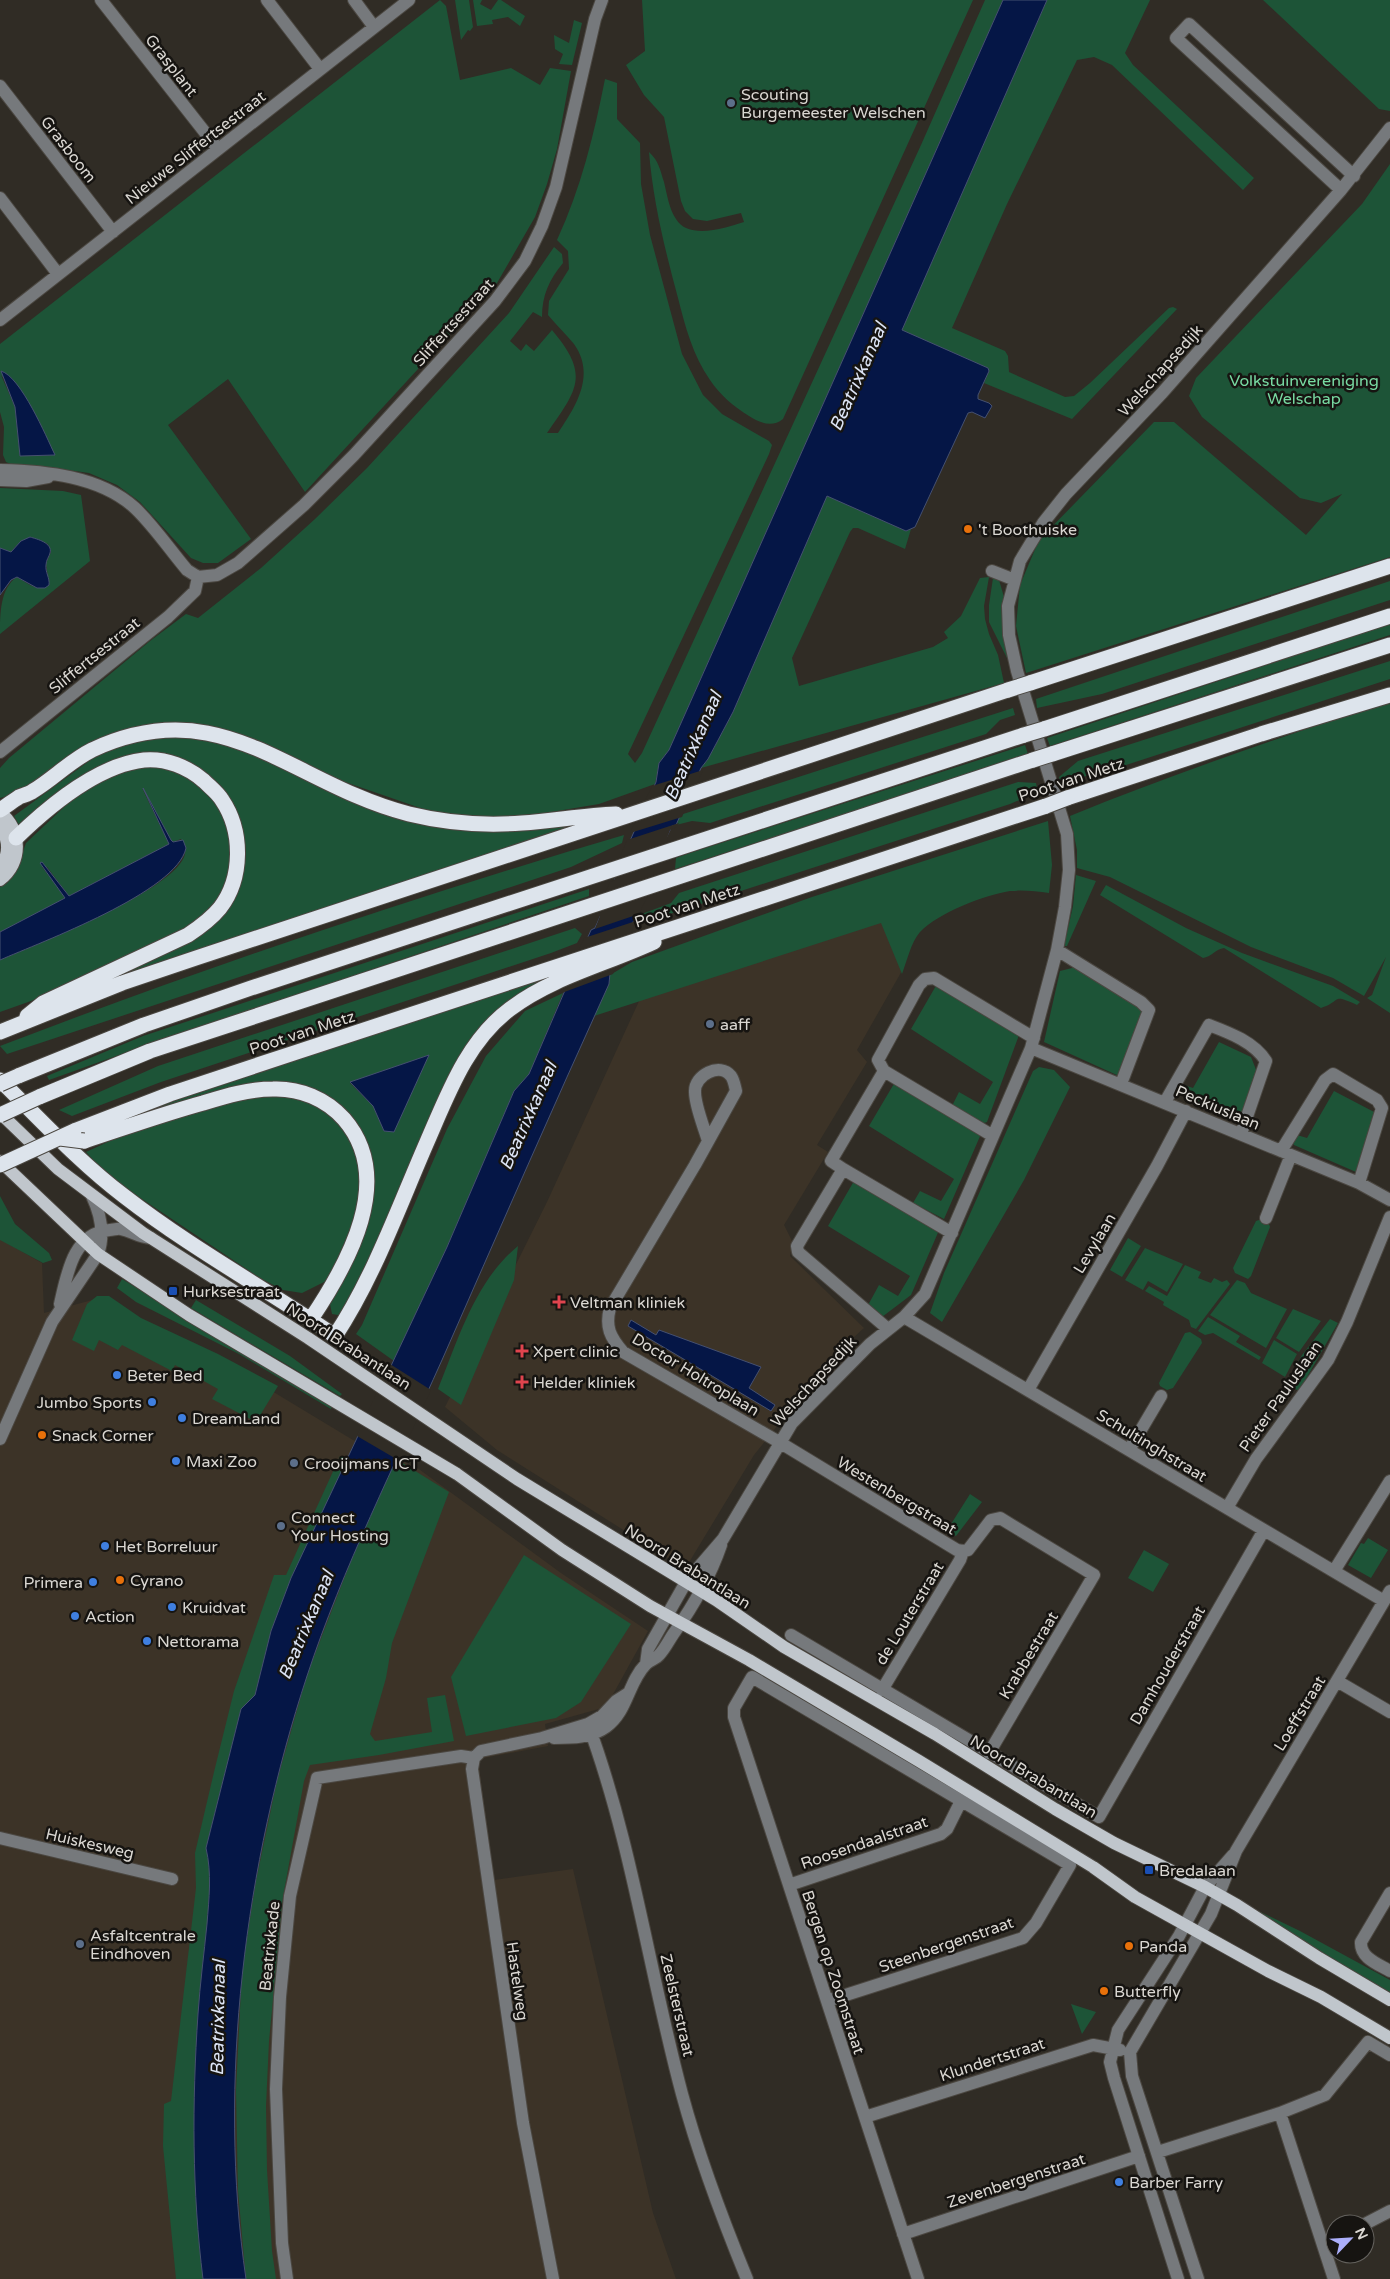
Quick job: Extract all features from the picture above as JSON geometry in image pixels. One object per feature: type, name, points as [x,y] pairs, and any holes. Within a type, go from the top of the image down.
[{"type":"highway","points":[[6,1030],[122,983],[187,961],[1390,566]]},
{"type":"highway","points":[[0,1084],[153,1022],[1390,616]]},
{"type":"highway","name":"Poot van Metz","points":[[0,1114],[150,1052],[1032,760],[1390,645]]},
{"type":"highway","name":"Poot van Metz","points":[[0,1165],[58,1138],[79,1136],[170,1094],[571,960],[626,949],[715,915],[1261,734],[1390,694]]},
{"type":"highway","points":[[1,817],[24,804],[32,792],[77,758],[102,746],[136,734],[181,729],[208,732],[240,741],[350,793],[399,811],[428,818],[470,824],[505,824],[584,815],[635,813]]},
{"type":"highway","points":[[6,1030],[43,1003],[188,935],[207,922],[221,906],[229,891],[236,872],[238,854],[237,833],[222,800],[197,776],[182,767],[164,760],[131,762],[105,772],[72,793],[16,838]]},
{"type":"highway","points":[[0,1080],[80,1158],[123,1196],[170,1230],[336,1336],[367,1277],[456,1078],[484,1034],[509,1010],[541,990],[626,949]]},
{"type":"highway","points":[[79,1136],[239,1092],[290,1089],[322,1100],[349,1125],[360,1143],[366,1162],[366,1196],[361,1220],[335,1282],[311,1319]]},
{"type":"main road","points":[[0,880],[13,865],[17,851],[13,827],[1,817]]},
{"type":"main road","points":[[0,867],[6,857],[8,845],[1,817]]},
{"type":"main road","name":"Noord Brabantlaan","points":[[0,1114],[58,1169],[151,1238],[370,1379],[525,1484],[701,1591],[784,1647],[935,1734],[1055,1809],[1114,1843],[1205,1887],[1390,2000]]},
{"type":"main road","points":[[0,1160],[98,1254],[189,1315],[416,1449],[500,1503],[562,1550],[666,1616],[749,1660],[919,1761],[1093,1867],[1135,1896],[1200,1934],[1321,1996],[1390,2038]]},
{"type":"street","name":"Grasplant","points":[[101,0],[218,149]]},
{"type":"street","points":[[267,0],[320,70]]},
{"type":"street","points":[[354,0],[374,27]]},
{"type":"street","name":"Nieuwe Sliffertsestraat","points":[[0,320],[409,0]]},
{"type":"street","name":"Sliffertsestraat","points":[[0,752],[168,617],[195,591],[198,577],[216,575],[238,563],[304,505],[354,455],[495,301],[525,261],[542,226],[556,187],[595,19],[602,0]]},
{"type":"street","points":[[1341,190],[1176,38],[1189,24],[1354,176]]},
{"type":"street","name":"Grasboom","points":[[0,86],[113,232]]},
{"type":"street","name":"Welschapsedijk","points":[[666,1616],[686,1582],[723,1539],[792,1423],[870,1344],[904,1317],[925,1294],[1032,1043],[1057,950],[1066,907],[1069,870],[1067,834],[1019,679],[1008,635],[1008,606],[1020,561],[1031,541],[1066,494],[1162,393],[1354,176],[1390,128]]},
{"type":"street","points":[[0,198],[58,274]]},
{"type":"street","points":[[0,470],[27,471],[85,480],[113,492],[135,508],[188,570],[198,577]]},
{"type":"street","points":[[0,480],[26,481],[55,476]]},
{"type":"street","points":[[992,571],[1014,580]]},
{"type":"street","points":[[1057,950],[1141,1002],[1149,1010],[1121,1084]]},
{"type":"street","points":[[993,1136],[884,1071],[878,1060],[919,985],[925,979],[934,978],[1032,1043]]},
{"type":"street","points":[[1165,1102],[1209,1025],[1228,1032],[1260,1050],[1266,1061],[1241,1134]]},
{"type":"street","name":"Peckiuslaan","points":[[1032,1043],[1121,1084],[1359,1183],[1390,1200]]},
{"type":"street","name":"Doctor Holtroplaan","points":[[708,1141],[694,1091],[697,1080],[706,1073],[716,1070],[726,1072],[733,1078],[736,1091],[708,1141],[610,1308],[607,1322],[611,1338],[623,1352],[779,1442]]},
{"type":"street","points":[[884,1071],[831,1161],[952,1233]]},
{"type":"street","points":[[1266,1218],[1286,1153],[1325,1080],[1333,1074],[1377,1100],[1382,1108],[1359,1183]]},
{"type":"street","name":"Levylaan","points":[[1028,1390],[1158,1166],[1186,1111]]},
{"type":"street","points":[[843,1169],[796,1246],[798,1252],[888,1329]]},
{"type":"street","points":[[0,1439],[58,1311],[98,1254],[102,1241],[100,1212],[92,1196]]},
{"type":"street","name":"Pieter Pauluslaan","points":[[1227,1508],[1256,1459],[1328,1360],[1347,1322],[1390,1218]]},
{"type":"street","points":[[58,1311],[68,1269],[84,1241],[92,1234],[121,1229],[138,1237],[151,1238]]},
{"type":"street","name":"Schultinghstraat","points":[[904,1317],[1334,1572],[1387,1596]]},
{"type":"street","points":[[1129,1450],[1160,1396]]},
{"type":"street","name":"Westenbergstraat","points":[[779,1442],[951,1546],[963,1551],[968,1550],[992,1520],[1000,1518],[1094,1575]]},
{"type":"street","points":[[1334,1572],[1390,1481]]},
{"type":"street","name":"Damhouderstraat","points":[[1099,1817],[1264,1530]]},
{"type":"street","name":"Welschapsedijk","points":[[681,1623],[715,1564],[723,1539]]},
{"type":"street","name":"de Louterstraat","points":[[882,1690],[960,1560],[963,1551]]},
{"type":"street","name":"Krabbestraat","points":[[989,1753],[1094,1575]]},
{"type":"street","name":"Loeffstraat","points":[[1200,1934],[1219,1895],[1236,1851],[1387,1596]]},
{"type":"street","points":[[646,1664],[648,1649],[666,1616]]},
{"type":"street","points":[[474,1758],[481,1751],[590,1729],[616,1701],[627,1694],[646,1664],[658,1656],[681,1623]]},
{"type":"street","name":"Noord Brabantlaan","points":[[792,1635],[1099,1817]]},
{"type":"street","name":"Bergen op Zoomstraat","points":[[918,2279],[734,1716],[734,1708],[752,1677],[962,1801]]},
{"type":"street","points":[[1337,1681],[1390,1712]]},
{"type":"street","name":"Zeelsterstraat","points":[[590,1729],[617,1815],[682,2094],[703,2167],[747,2279]]},
{"type":"street","name":"Beatrixkade","points":[[287,2279],[282,2243],[276,2088],[280,1997],[290,1896],[318,1778],[461,1756],[474,1758]]},
{"type":"street","name":"Hastelweg","points":[[474,1758],[472,1769],[480,1832],[522,2123],[553,2279]]},
{"type":"street","name":"Steenbergenstraat","points":[[827,2001],[1022,1938],[1036,1923],[1070,1865],[962,1801]]},
{"type":"street","name":"Roosendaalstraat","points":[[789,1884],[941,1834],[946,1829],[962,1801]]},
{"type":"street","name":"Huiskesweg","points":[[0,1838],[172,1879]]},
{"type":"street","name":"Loeffstraat","points":[[1185,1925],[1205,1887],[1236,1851]]},
{"type":"street","points":[[1390,1893],[1361,1942],[1361,1949],[1366,1957],[1390,1971]]},
{"type":"street","points":[[1174,2278],[1110,2062],[1118,2030],[1185,1925]]},
{"type":"street","points":[[1198,2279],[1132,2076],[1130,2052],[1200,1934]]},
{"type":"street","points":[[1158,2152],[1280,2113],[1325,2095],[1368,2042],[1390,2055]]},
{"type":"street","name":"Klundertstraat","points":[[865,2117],[1093,2044],[1130,2052]]},
{"type":"street","points":[[1280,2113],[1334,2279]]},
{"type":"street","name":"Zevenbergenstraat","points":[[903,2234],[1139,2156]]},
{"type":"street","points":[[1375,2219],[1390,2211]]},
{"type":"shaded area","points":[[883,905],[903,969],[857,1050],[867,1062],[817,1145],[828,1152],[784,1225],[793,1243],[790,1256],[864,1328],[831,1358],[754,1455],[685,1569],[497,1450],[445,1407],[547,1202],[640,999]]},
{"type":"shaded area","points":[[0,1239],[42,1263],[44,1313],[96,1299],[232,1367],[353,1440],[416,1467],[561,1573],[648,1631],[606,1707],[545,1724],[548,1746],[478,1759],[494,1880],[573,1869],[653,2213],[676,2279],[0,2279]]},
{"type":"green space","points":[[440,0],[446,6],[460,80],[511,68],[540,85],[550,68],[571,71],[557,149],[547,184],[535,217],[497,283],[305,492],[228,379],[168,425],[251,539],[218,563],[203,563],[191,558],[140,502],[117,485],[89,473],[15,466],[6,462],[3,455],[4,427],[0,412],[0,344]],"holes":[[[1,375],[39,421],[54,455],[20,456],[15,407]]]},
{"type":"green space","points":[[455,0],[469,0],[473,27],[470,31],[468,30],[461,40]]},
{"type":"green space","points":[[473,0],[482,0],[480,4],[491,10],[498,0],[501,0],[525,16],[520,26],[508,17],[492,20],[493,24],[477,26]]},
{"type":"green space","points":[[642,0],[973,0],[783,419],[779,422],[766,424],[753,419],[723,395],[704,371],[694,351],[687,330],[660,225],[653,189],[649,152],[659,166],[672,211],[682,225],[689,229],[708,231],[744,222],[741,213],[707,221],[693,219],[685,211],[681,201],[664,117],[644,95],[626,65],[645,51]]},
{"type":"green space","points":[[985,0],[1003,0],[669,750],[659,763],[655,784],[599,804],[539,814],[483,818],[429,811],[322,774],[220,729],[167,722],[106,737],[88,744],[15,794],[0,798],[0,768],[9,758],[150,641],[186,614],[198,618],[261,568],[367,468],[509,313],[554,247],[562,254],[563,263],[547,288],[543,302],[542,317],[533,312],[510,341],[521,351],[526,344],[534,351],[552,330],[572,359],[575,382],[572,393],[547,433],[558,433],[577,401],[583,379],[583,367],[574,344],[548,315],[549,301],[569,269],[568,251],[557,240],[573,201],[586,161],[605,79],[617,83],[617,119],[640,143],[641,184],[650,235],[682,354],[703,395],[722,414],[769,441],[772,445],[628,754],[635,763],[642,753],[921,145]]},
{"type":"green space","points":[[1047,0],[1150,0],[1125,53],[1133,65],[1254,178],[1243,190],[1112,65],[1094,57],[1077,60],[1007,204],[952,328],[1005,351],[1008,356],[1009,372],[1065,397],[1074,396],[1090,383],[1169,308],[1177,309],[1072,419],[984,383],[989,371],[901,330]]},
{"type":"green space","points":[[1263,0],[1390,0],[1390,111],[1379,109]]},
{"type":"green space","points":[[574,20],[582,23],[572,65],[559,64],[563,54],[555,49],[554,35],[569,43]]},
{"type":"green space","name":"Volkstuinvereniging Welschap","points":[[1390,164],[1390,557],[1026,673],[1016,626],[1020,585],[1039,540],[1154,422],[1174,422],[1306,535],[1342,494],[1321,503],[1300,498],[1202,417],[1189,396],[1196,378],[1362,204]]},
{"type":"green space","points":[[0,488],[63,491],[81,495],[90,561],[0,634],[2,602],[7,588],[17,577],[37,588],[49,585],[46,563],[51,552],[48,544],[30,537],[16,546],[11,552],[0,548]]},
{"type":"green space","points":[[827,495],[906,531],[911,529],[905,549],[858,528],[853,528],[850,532],[792,658],[799,686],[933,647],[948,638],[944,632],[961,616],[980,578],[989,577],[984,606],[985,619],[998,655],[1004,683],[701,768],[708,759],[733,712]]},
{"type":"green space","points":[[993,578],[999,580],[1004,597],[1009,662],[989,622],[989,605]]},
{"type":"green space","points":[[1390,581],[1390,600],[1102,694],[1037,708],[1036,699]]},
{"type":"green space","points":[[1390,624],[1390,635],[1050,746],[1047,738]]},
{"type":"green space","points":[[1390,661],[1390,679],[1123,766],[1061,783],[1059,777],[1078,761]]},
{"type":"green space","points":[[1390,701],[1390,1013],[1367,998],[1372,995],[1386,957],[1364,996],[1333,978],[1251,947],[1110,877],[1077,868],[1077,850],[1070,816],[1189,770]]},
{"type":"green space","points":[[1013,708],[1015,715],[1000,720],[986,734],[710,823],[692,821],[676,825],[680,815]]},
{"type":"green space","points":[[168,734],[217,738],[425,823],[585,821],[117,978],[114,974],[212,924],[243,854],[212,783],[130,757],[100,766],[20,827],[14,816],[96,756],[127,743]]},
{"type":"green space","points":[[1025,745],[1028,754],[675,869],[676,858],[690,853]]},
{"type":"green space","points":[[131,765],[163,765],[193,778],[218,803],[231,835],[231,872],[217,905],[186,932],[31,1001],[0,1012],[0,960],[72,929],[133,899],[158,883],[176,868],[185,854],[185,848],[181,839],[173,842],[171,840],[142,788],[169,844],[69,896],[47,867],[42,867],[65,896],[64,899],[0,932],[0,887],[7,883],[18,865],[26,843],[81,791]]},
{"type":"green space","points":[[1018,782],[1036,783],[1038,792],[1010,804],[645,922],[636,921],[639,915],[671,903],[679,893]]},
{"type":"green space","points":[[1048,821],[1052,865],[1049,893],[1010,891],[999,893],[962,906],[938,918],[917,936],[902,974],[881,923],[594,1016],[609,984],[610,975],[632,962],[812,897]]},
{"type":"green space","points":[[624,835],[622,843],[571,867],[7,1054],[0,1046],[155,988],[310,934]]},
{"type":"green space","points":[[1076,875],[1096,881],[1067,946],[1064,946],[1073,906]]},
{"type":"green space","points":[[1106,885],[1186,928],[1242,953],[1333,986],[1360,1002],[1357,1005],[1343,999],[1337,999],[1321,1008],[1224,948],[1203,958],[1100,895]]},
{"type":"green space","points":[[589,889],[589,896],[147,1045],[49,1080],[47,1076],[143,1036]]},
{"type":"green space","points":[[575,928],[582,934],[577,943],[551,953],[161,1082],[72,1116],[59,1110],[158,1066]]},
{"type":"green space","points":[[1076,967],[1141,1006],[1143,1013],[1119,1076],[1044,1042],[1060,971]]},
{"type":"green space","points":[[546,977],[548,981],[495,1014],[341,1314],[338,1315],[332,1314],[330,1304],[366,1219],[363,1140],[299,1087],[132,1121],[131,1117]],"holes":[[[429,1055],[384,1131],[373,1106],[350,1083]]]},
{"type":"green space","points":[[937,984],[1019,1035],[987,1122],[984,1123],[952,1106],[959,1092],[980,1104],[993,1082],[911,1029]]},
{"type":"green space","points":[[563,993],[529,1074],[514,1091],[447,1247],[394,1361],[356,1334],[362,1325],[447,1129],[486,1056],[525,1011]]},
{"type":"green space","points":[[1219,1042],[1251,1057],[1257,1072],[1239,1120],[1177,1093],[1181,1084],[1193,1088]]},
{"type":"green space","points":[[1039,1067],[1054,1070],[1070,1087],[1024,1180],[942,1322],[930,1313],[944,1273],[1033,1071]]},
{"type":"green space","points":[[895,1082],[981,1134],[944,1219],[913,1203],[920,1191],[941,1201],[954,1179],[869,1126]]},
{"type":"green space","points":[[1334,1091],[1376,1113],[1356,1172],[1294,1145],[1292,1142],[1297,1135],[1307,1138]]},
{"type":"green space","points":[[244,1095],[295,1095],[320,1106],[341,1124],[354,1144],[360,1165],[358,1212],[328,1280],[302,1293],[283,1290],[260,1278],[127,1189],[101,1169],[86,1152],[138,1128]]},
{"type":"green space","points":[[854,1181],[940,1228],[911,1295],[882,1317],[867,1307],[879,1285],[898,1296],[910,1276],[828,1226]]},
{"type":"green space","points":[[0,1196],[15,1224],[49,1253],[52,1260],[43,1263],[0,1240]]},
{"type":"green space","points":[[1259,1220],[1269,1224],[1270,1227],[1251,1276],[1248,1279],[1235,1273],[1233,1268],[1256,1221]]},
{"type":"green space","points":[[1128,1238],[1141,1246],[1122,1277],[1110,1270]]},
{"type":"green space","points":[[518,1246],[514,1280],[461,1405],[438,1389],[469,1312],[479,1294],[503,1260]]},
{"type":"green space","points":[[1145,1248],[1183,1264],[1167,1292],[1148,1281],[1143,1290],[1125,1280]]},
{"type":"green space","points":[[1185,1265],[1201,1272],[1198,1278],[1211,1283],[1214,1278],[1222,1282],[1227,1280],[1230,1284],[1196,1329],[1191,1327],[1189,1320],[1163,1305],[1164,1302],[1145,1291],[1149,1286],[1167,1296]]},
{"type":"green space","points":[[122,1279],[332,1406],[331,1409],[239,1354],[136,1302],[117,1288]]},
{"type":"green space","points":[[1237,1280],[1245,1283],[1251,1293],[1287,1309],[1266,1348],[1210,1315]]},
{"type":"green space","points":[[97,1296],[109,1296],[141,1318],[218,1354],[278,1386],[256,1422],[212,1399],[218,1389],[175,1365],[172,1371],[122,1345],[118,1350],[99,1340],[94,1351],[72,1340],[87,1304]]},
{"type":"green space","points":[[196,1300],[290,1356],[342,1394],[340,1396],[191,1308]]},
{"type":"green space","points":[[1293,1309],[1321,1321],[1299,1352],[1276,1338]]},
{"type":"green space","points":[[1208,1317],[1240,1336],[1236,1342],[1261,1357],[1259,1360],[1213,1333],[1205,1335],[1198,1331]]},
{"type":"green space","points":[[1330,1319],[1338,1323],[1299,1391],[1286,1384],[1302,1355]]},
{"type":"green space","points":[[1190,1332],[1201,1339],[1202,1343],[1173,1388],[1167,1390],[1160,1386],[1159,1383],[1185,1333]]},
{"type":"green space","points":[[1274,1340],[1297,1354],[1285,1377],[1262,1363]]},
{"type":"green space","points":[[340,1456],[349,1459],[291,1578],[271,1631],[255,1695],[241,1709],[206,1848],[209,1867],[209,1895],[198,2014],[194,2114],[195,2180],[203,2279],[176,2279],[163,2146],[164,2104],[171,2101],[196,1888],[195,1853],[234,1691],[274,1575],[286,1575]]},
{"type":"green space","points":[[396,1459],[449,1492],[392,1643],[386,1678],[370,1734],[375,1741],[432,1732],[427,1698],[445,1695],[454,1741],[310,1765],[304,1781],[283,1897],[269,2041],[266,2106],[267,2170],[272,2251],[276,2279],[246,2279],[238,2191],[236,2091],[242,1969],[256,1881],[277,1781],[307,1675],[364,1527]]},
{"type":"green space","points":[[970,1494],[982,1502],[956,1536],[946,1532]]},
{"type":"green space","points":[[1368,1538],[1388,1550],[1371,1578],[1348,1565],[1361,1543],[1364,1544]]},
{"type":"green space","points":[[1144,1550],[1169,1564],[1153,1592],[1128,1578]]},
{"type":"green space","points":[[524,1555],[631,1624],[581,1702],[556,1718],[466,1736],[451,1677]]},
{"type":"green space","points":[[1248,1906],[1300,1931],[1390,1980],[1390,1996],[1325,1958],[1297,1936]]},
{"type":"green space","points":[[1071,2004],[1096,2012],[1082,2034]]},
{"type":"water","name":"Beatrixkanaal","points":[[1003,0],[1047,0],[902,330],[988,368],[989,371],[978,399],[992,406],[985,418],[972,412],[968,413],[915,527],[906,531],[827,496],[733,712],[708,759],[701,768],[676,825],[672,826],[650,871],[652,880],[610,973],[609,984],[353,1556],[321,1635],[285,1748],[267,1822],[253,1897],[242,1974],[236,2051],[235,2128],[238,2204],[246,2279],[203,2279],[195,2180],[194,2114],[198,2014],[209,1895],[209,1867],[206,1848],[241,1709],[255,1695],[271,1631],[291,1578],[447,1247],[514,1091],[529,1074],[591,930],[595,928],[616,881],[614,877],[656,782],[659,763],[669,750]]},
{"type":"water","points":[[1,371],[17,384],[25,395],[55,455],[20,456],[15,407]]},
{"type":"water","points":[[30,537],[44,542],[49,547],[50,553],[46,562],[46,568],[49,585],[45,588],[37,588],[17,577],[11,580],[0,595],[0,548],[11,552],[21,541]]},
{"type":"water","points":[[143,788],[171,840],[173,842],[183,840],[186,848],[177,865],[159,882],[105,914],[0,960],[0,932],[65,898],[40,863],[42,862],[69,896],[169,844]]},
{"type":"water","points":[[429,1055],[394,1132],[384,1131],[373,1106],[350,1082]]},
{"type":"water","points":[[631,1320],[656,1335],[659,1330],[761,1367],[749,1388],[775,1405],[771,1411],[628,1326]]},
{"type":"pier","points":[[703,770],[682,817],[630,833],[652,786]]},
{"type":"pier","points":[[679,823],[677,827],[670,830],[667,838],[669,846],[657,870],[653,872],[655,881],[639,914],[595,929],[600,916],[598,907],[610,882],[615,880],[613,874],[627,840]]},
{"type":"pier","points":[[636,921],[613,974],[559,994],[584,938]]},
{"type":"pier","points":[[390,1364],[431,1390],[398,1460],[357,1436]]},
{"type":"place","name":"Scouting Burgemeester Welschen","points":[[731,103]]},
{"type":"place","name":"'t Boothuiske","points":[[968,529]]},
{"type":"place","name":"aaff","points":[[710,1024]]},
{"type":"place","name":"Hurksestraat","points":[[173,1291]]},
{"type":"place","name":"Veltman kliniek","points":[[559,1302]]},
{"type":"place","name":"Xpert clinic","points":[[522,1351]]},
{"type":"place","name":"Beter Bed","points":[[117,1375]]},
{"type":"place","name":"Helder kliniek","points":[[522,1382]]},
{"type":"place","name":"Jumbo Sports","points":[[152,1402]]},
{"type":"place","name":"DreamLand","points":[[182,1418]]},
{"type":"place","name":"Snack Corner","points":[[42,1435]]},
{"type":"place","name":"Maxi Zoo","points":[[176,1461]]},
{"type":"place","name":"Crooijmans ICT","points":[[294,1463]]},
{"type":"place","name":"Connect Your Hosting","points":[[281,1526]]},
{"type":"place","name":"Het Borreluur","points":[[105,1546]]},
{"type":"place","name":"Cyrano","points":[[120,1580]]},
{"type":"place","name":"Primera","points":[[93,1582]]},
{"type":"place","name":"Kruidvat","points":[[172,1607]]},
{"type":"place","name":"Action","points":[[75,1616]]},
{"type":"place","name":"Nettorama","points":[[147,1641]]},
{"type":"place","name":"Bredalaan","points":[[1149,1870]]},
{"type":"place","name":"Asfaltcentrale Eindhoven","points":[[80,1944]]},
{"type":"place","name":"Panda","points":[[1129,1946]]},
{"type":"place","name":"Butterfly","points":[[1104,1991]]},
{"type":"place","name":"Barber Farry","points":[[1119,2182]]}]
